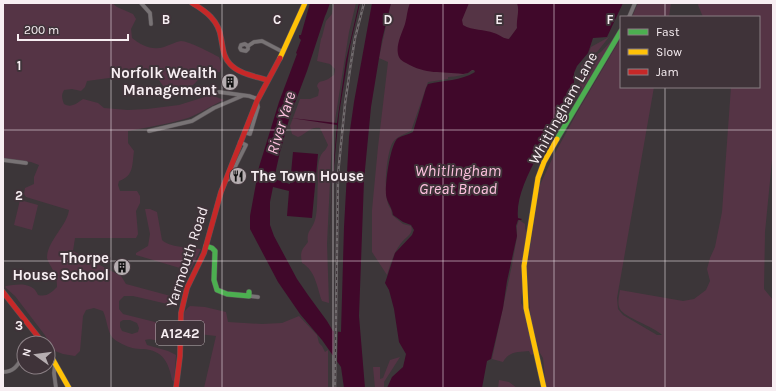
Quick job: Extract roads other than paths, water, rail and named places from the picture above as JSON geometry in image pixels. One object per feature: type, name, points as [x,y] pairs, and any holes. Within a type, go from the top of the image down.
[{"type":"street","points":[[141,3],[150,13],[151,24]]},
{"type":"street","points":[[192,3],[205,12],[216,23],[221,34],[223,50],[229,63],[238,70],[267,80]]},
{"type":"street","name":"Yarmouth Road","points":[[176,388],[180,356],[181,308],[190,280],[206,246],[225,182],[244,132],[267,80],[283,52],[305,3]]},
{"type":"street","points":[[629,16],[635,3]]},
{"type":"street","name":"Whitlingham Lane","points":[[544,388],[526,308],[524,266],[538,178],[544,162],[620,33]]},
{"type":"street","points":[[248,46],[254,42],[262,41],[283,52]]},
{"type":"street","points":[[219,92],[258,100]]},
{"type":"street","points":[[149,131],[192,121],[214,108],[242,96]]},
{"type":"street","points":[[3,160],[25,163]]},
{"type":"street","points":[[206,246],[214,249],[215,251],[214,284],[216,289],[221,292],[249,294],[258,297]]},
{"type":"street","points":[[3,292],[36,335]]},
{"type":"street","points":[[56,366],[69,388]]},
{"type":"street","points":[[3,372],[10,372],[16,367]]},
{"type":"street","points":[[55,380],[60,373]]},
{"type":"street","points":[[54,375],[56,388]]},
{"type":"water","name":"River Yare","points":[[310,3],[330,3],[290,116],[274,179],[290,184],[293,152],[318,154],[312,218],[287,216],[289,191],[273,187],[270,202],[270,225],[274,236],[297,279],[333,331],[341,332],[344,227],[349,137],[354,102],[372,3],[391,3],[382,40],[371,107],[364,180],[359,316],[365,388],[344,388],[341,367],[322,340],[300,314],[278,282],[250,229],[250,216],[259,167],[279,102],[297,54],[296,53],[301,40],[299,35],[301,35]]},
{"type":"water","points":[[359,3],[350,46],[339,114],[332,186],[329,245],[332,182],[337,125],[291,118],[337,123],[346,60]]},
{"type":"water","name":"Whitlingham Great Broad","points":[[410,3],[469,3],[462,20],[463,25],[509,39],[517,28],[517,3],[623,3],[607,37],[593,38],[588,53],[577,66],[574,73],[574,87],[572,94],[575,96],[574,98],[572,97],[538,156],[522,189],[518,218],[522,219],[518,220],[516,226],[517,236],[507,281],[503,308],[491,359],[487,361],[482,388],[387,388],[392,377],[403,367],[406,354],[399,342],[394,309],[389,290],[385,283],[395,253],[412,235],[414,230],[411,225],[403,222],[393,215],[386,195],[390,156],[398,138],[413,132],[428,84],[458,79],[475,72],[472,70],[463,74],[427,71],[413,67],[401,60],[398,54],[398,46]]},
{"type":"railway","points":[[335,388],[338,174],[350,69],[355,38],[364,3]]},
{"type":"place","name":"Norfolk Wealth Management","points":[[230,82]]},
{"type":"place","name":"The Town House","points":[[238,176]]},
{"type":"place","name":"Thorpe House School","points":[[122,267]]}]
